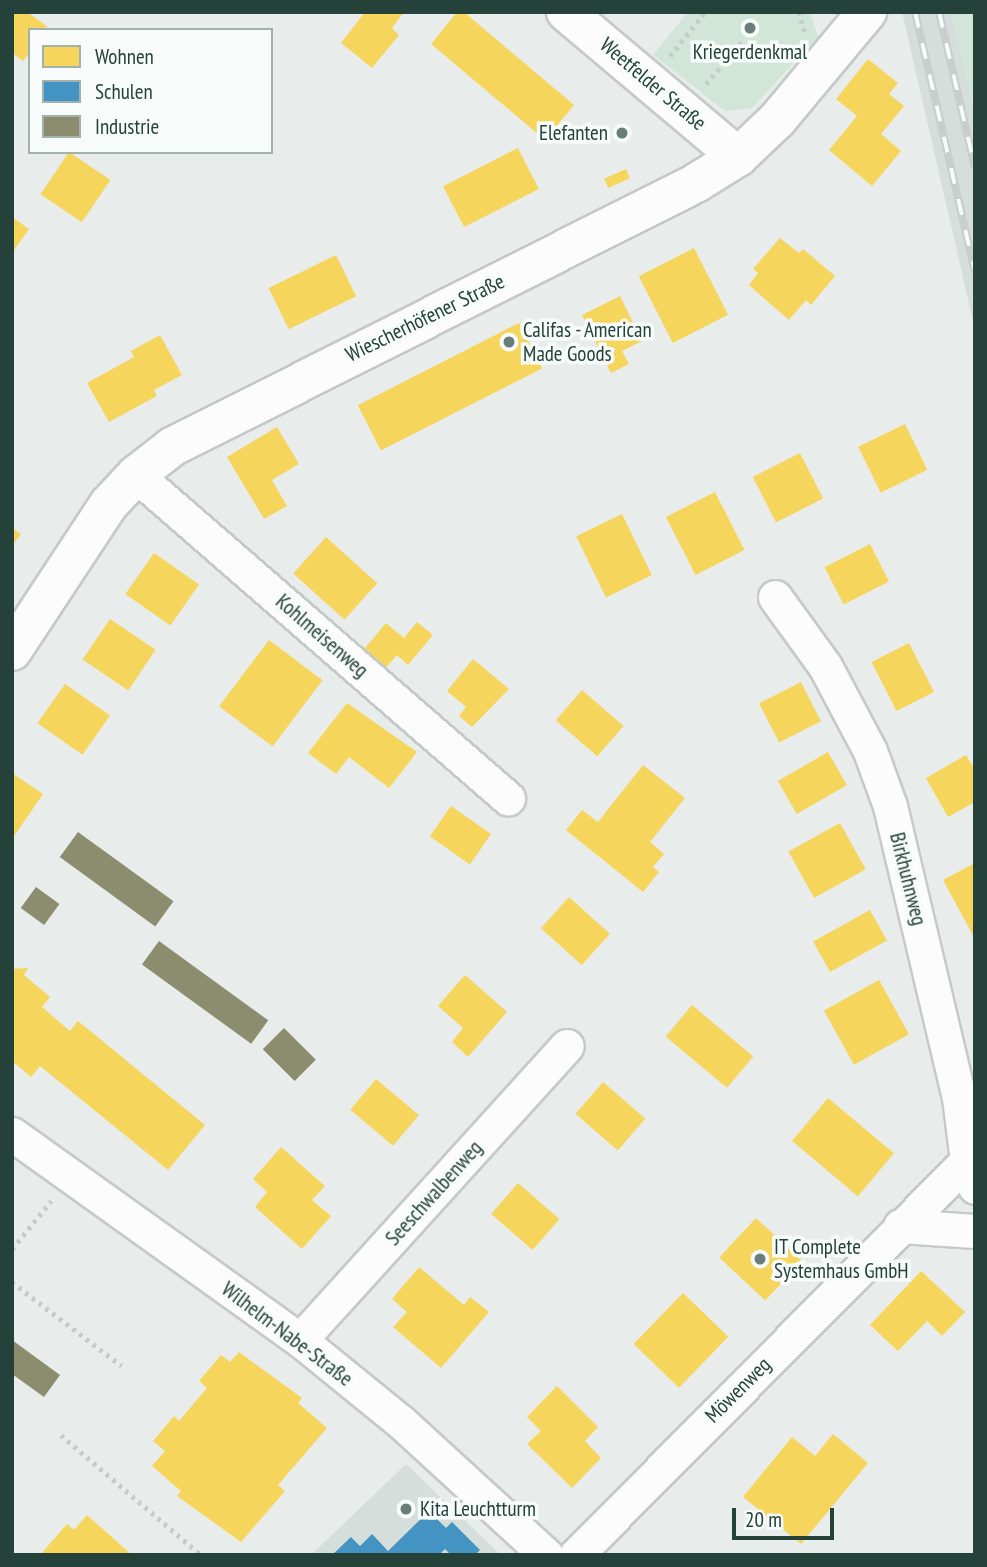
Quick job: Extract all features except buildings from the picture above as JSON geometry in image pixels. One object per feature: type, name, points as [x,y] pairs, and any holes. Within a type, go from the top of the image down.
[{"type":"street","name":"Weetfelder Straße","points":[[566,12],[686,110],[738,157]]},
{"type":"street","name":"Wiescherhöfener Straße","points":[[16,639],[109,504],[135,475],[172,447],[696,183],[738,157],[777,120],[867,12]]},
{"type":"street","name":"Kohlmeisenweg","points":[[135,475],[508,798]]},
{"type":"street","name":"Birkhuhnweg","points":[[775,597],[825,666],[870,751],[890,806],[959,1097],[971,1174]]},
{"type":"street","name":"Seeschwalbenweg","points":[[300,1340],[568,1046]]},
{"type":"street","name":"Wilhelm-Nabe-Straße","points":[[12,1134],[300,1340],[401,1422],[546,1555]]},
{"type":"street","name":"Möwenweg","points":[[576,1555],[900,1226],[971,1174]]},
{"type":"street","points":[[900,1226],[975,1231]]},
{"type":"path","points":[[650,82],[705,12]]},
{"type":"path","points":[[686,110],[742,41]]},
{"type":"path","points":[[12,1249],[71,1175]]},
{"type":"path","points":[[12,1282],[122,1366]]},
{"type":"path","points":[[61,1435],[201,1555]]},
{"type":"shaded area","points":[[902,12],[952,12],[975,113],[975,330]]},
{"type":"shaded area","name":"Kita Leuchtturm","points":[[406,1464],[501,1555],[311,1555]]},
{"type":"green space","points":[[688,12],[810,12],[818,37],[752,108],[725,111],[653,55]]},
{"type":"green space","points":[[952,12],[975,12],[975,112]]},
{"type":"railway","points":[[915,12],[975,272]]},
{"type":"railway","points":[[939,12],[975,168]]},
{"type":"place","name":"Kriegerdenkmal","points":[[750,28]]},
{"type":"place","name":"Elefanten","points":[[622,133]]},
{"type":"place","name":"Califas - American Made Goods","points":[[509,342]]},
{"type":"place","name":"IT Complete Systemhaus GmbH","points":[[760,1259]]},
{"type":"place","name":"Kita Leuchtturm","points":[[406,1509]]}]
